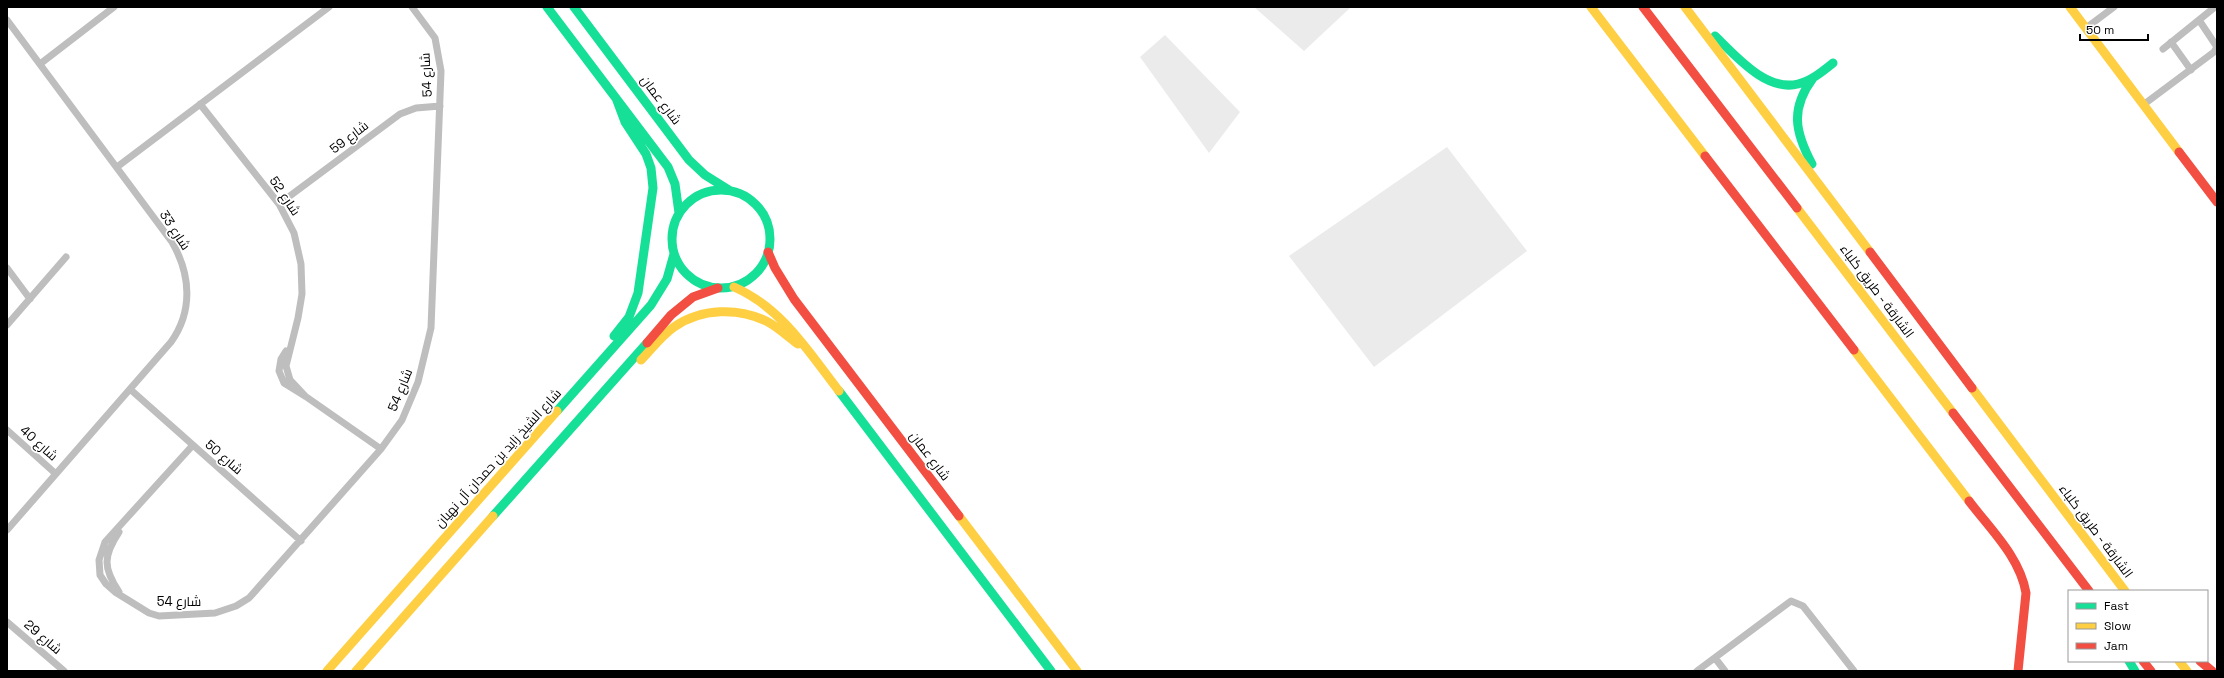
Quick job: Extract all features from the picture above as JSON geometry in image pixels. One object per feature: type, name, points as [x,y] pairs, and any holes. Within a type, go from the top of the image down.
[{"type":"main road","points":[[547,7],[668,167],[675,184],[679,213]]},
{"type":"main road","name":"شارع عمان","points":[[574,7],[689,160],[714,182],[739,194]]},
{"type":"main road","points":[[1591,7],[2014,560],[2024,582],[2026,593],[2018,671]]},
{"type":"main road","name":"الشارقة - طريق كلباء","points":[[1643,7],[2088,590]]},
{"type":"main road","points":[[1685,7],[1755,72],[1774,82],[1797,84],[1814,76],[1833,63]]},
{"type":"main road","name":"الشارقة - طريق كلباء","points":[[1685,7],[1829,196],[2124,590]]},
{"type":"main road","points":[[2070,7],[2217,202]]},
{"type":"main road","points":[[1814,76],[1803,90],[1796,113],[1799,134],[1807,154],[1829,196]]},
{"type":"main road","points":[[599,364],[601,352],[625,324],[636,302],[653,188],[651,168],[646,154],[625,122],[616,98]]},
{"type":"main road","points":[[722,190],[739,194],[751,201],[761,211],[767,224],[770,238],[764,264],[756,274],[746,282],[734,287],[718,288],[704,285],[691,278],[681,268],[674,254],[672,240],[674,226],[679,213],[690,201],[705,193],[722,190]]},
{"type":"main road","name":"شارع عمان","points":[[768,252],[781,279],[794,299],[1077,671]]},
{"type":"main road","name":"شارع الشيخ زايد بن حمدان آل نهيان","points":[[327,671],[658,297],[668,279],[674,254]]},
{"type":"main road","points":[[734,287],[754,296],[771,308],[791,328],[1051,671]]},
{"type":"main road","points":[[356,671],[678,308],[693,297],[718,288]]},
{"type":"main road","points":[[623,370],[635,365],[679,324],[692,318],[719,312],[747,315],[766,321],[805,348]]},
{"type":"main road","points":[[2110,571],[2130,590]]},
{"type":"main road","points":[[2130,662],[2135,671]]},
{"type":"main road","points":[[2144,662],[2150,671]]},
{"type":"main road","points":[[2180,662],[2187,671]]},
{"type":"main road","points":[[2201,662],[2212,671]]},
{"type":"street","points":[[40,64],[114,7]]},
{"type":"street","points":[[117,167],[328,7]]},
{"type":"street","name":"شارع 54","points":[[193,446],[123,525],[110,548],[106,564],[110,579],[121,595],[149,613],[159,616],[223,612],[249,598],[302,540],[381,449],[402,420],[424,364],[431,328],[441,71],[435,38],[412,7]]},
{"type":"street","points":[[2086,28],[2114,7]]},
{"type":"street","points":[[2163,49],[2215,7]]},
{"type":"street","name":"شارع 33","points":[[7,20],[117,167],[177,251],[184,270],[187,290],[184,317],[177,334],[7,530]]},
{"type":"street","points":[[2144,104],[2214,52],[2217,47],[2199,20]]},
{"type":"street","points":[[2171,42],[2191,70]]},
{"type":"street","name":"شارع 52","points":[[200,104],[279,204],[294,233],[301,264],[301,300],[286,362],[287,374],[292,383],[305,396],[381,449]]},
{"type":"street","name":"شارع 59","points":[[279,204],[400,114],[416,108],[440,106]]},
{"type":"street","points":[[7,325],[66,257]]},
{"type":"street","points":[[7,268],[30,299]]},
{"type":"street","name":"شارع 50","points":[[130,390],[302,540]]},
{"type":"street","name":"شارع 40","points":[[7,430],[56,474]]},
{"type":"street","points":[[1698,671],[1787,603],[1796,602],[1803,606],[1854,671]]},
{"type":"street","name":"شارع 29","points":[[7,622],[64,671]]},
{"type":"street","points":[[1715,658],[1725,671]]},
{"type":"shaded area","points":[[1254,7],[1350,7],[1350,8],[1304,51]]},
{"type":"shaded area","points":[[1165,35],[1240,112],[1209,153],[1140,57]]},
{"type":"shaded area","points":[[1447,147],[1527,251],[1374,367],[1289,256]]},
{"type":"traffic: fast","points":[[547,7],[668,167],[675,184],[679,213]]},
{"type":"traffic: fast","points":[[574,7],[689,160],[705,175],[729,190]]},
{"type":"traffic: fast","points":[[1715,36],[1752,70],[1763,78],[1774,83],[1786,85],[1803,83],[1833,63]]},
{"type":"traffic: fast","points":[[1812,164],[1799,131],[1798,110],[1806,89],[1813,78]]},
{"type":"traffic: fast","points":[[614,336],[629,317],[638,293],[653,188],[651,168],[646,154],[625,122],[616,98]]},
{"type":"traffic: fast","points":[[721,190],[740,194],[755,205],[766,220],[770,239],[766,258],[755,273],[740,284],[721,288],[702,284],[687,273],[676,258],[672,239],[676,220],[687,205],[702,194],[721,190]]},
{"type":"traffic: fast","points":[[557,411],[651,305],[667,279],[674,254]]},
{"type":"traffic: fast","points":[[493,516],[647,343]]},
{"type":"traffic: fast","points":[[839,391],[1051,671]]},
{"type":"traffic: fast","points":[[2130,662],[2135,671]]},
{"type":"traffic: slow","points":[[1591,7],[1705,156]]},
{"type":"traffic: slow","points":[[1685,7],[1870,252]]},
{"type":"traffic: slow","points":[[2070,7],[2179,152]]},
{"type":"traffic: slow","points":[[1797,208],[1953,413]]},
{"type":"traffic: slow","points":[[734,287],[766,306],[780,319],[805,346],[839,391]]},
{"type":"traffic: slow","points":[[641,360],[661,338],[674,327],[696,316],[708,313],[733,312],[757,317],[772,324],[798,344]]},
{"type":"traffic: slow","points":[[1854,350],[1969,501]]},
{"type":"traffic: slow","points":[[1972,388],[2124,590]]},
{"type":"traffic: slow","points":[[327,671],[557,411]]},
{"type":"traffic: slow","points":[[356,671],[493,516]]},
{"type":"traffic: slow","points":[[959,516],[1077,671]]},
{"type":"traffic: slow","points":[[2180,662],[2187,671]]},
{"type":"traffic: jam","points":[[1643,7],[1797,208]]},
{"type":"traffic: jam","points":[[2179,152],[2217,202]]},
{"type":"traffic: jam","points":[[1705,156],[1854,350]]},
{"type":"traffic: jam","points":[[768,252],[775,268],[794,299],[959,516]]},
{"type":"traffic: jam","points":[[1870,252],[1972,388]]},
{"type":"traffic: jam","points":[[647,343],[671,315],[693,297],[718,288]]},
{"type":"traffic: jam","points":[[1953,413],[2088,590]]},
{"type":"traffic: jam","points":[[1969,501],[2011,555],[2023,580],[2026,593],[2018,671]]},
{"type":"traffic: jam","points":[[2144,662],[2151,671]]},
{"type":"traffic: jam","points":[[2201,662],[2212,671]]}]
